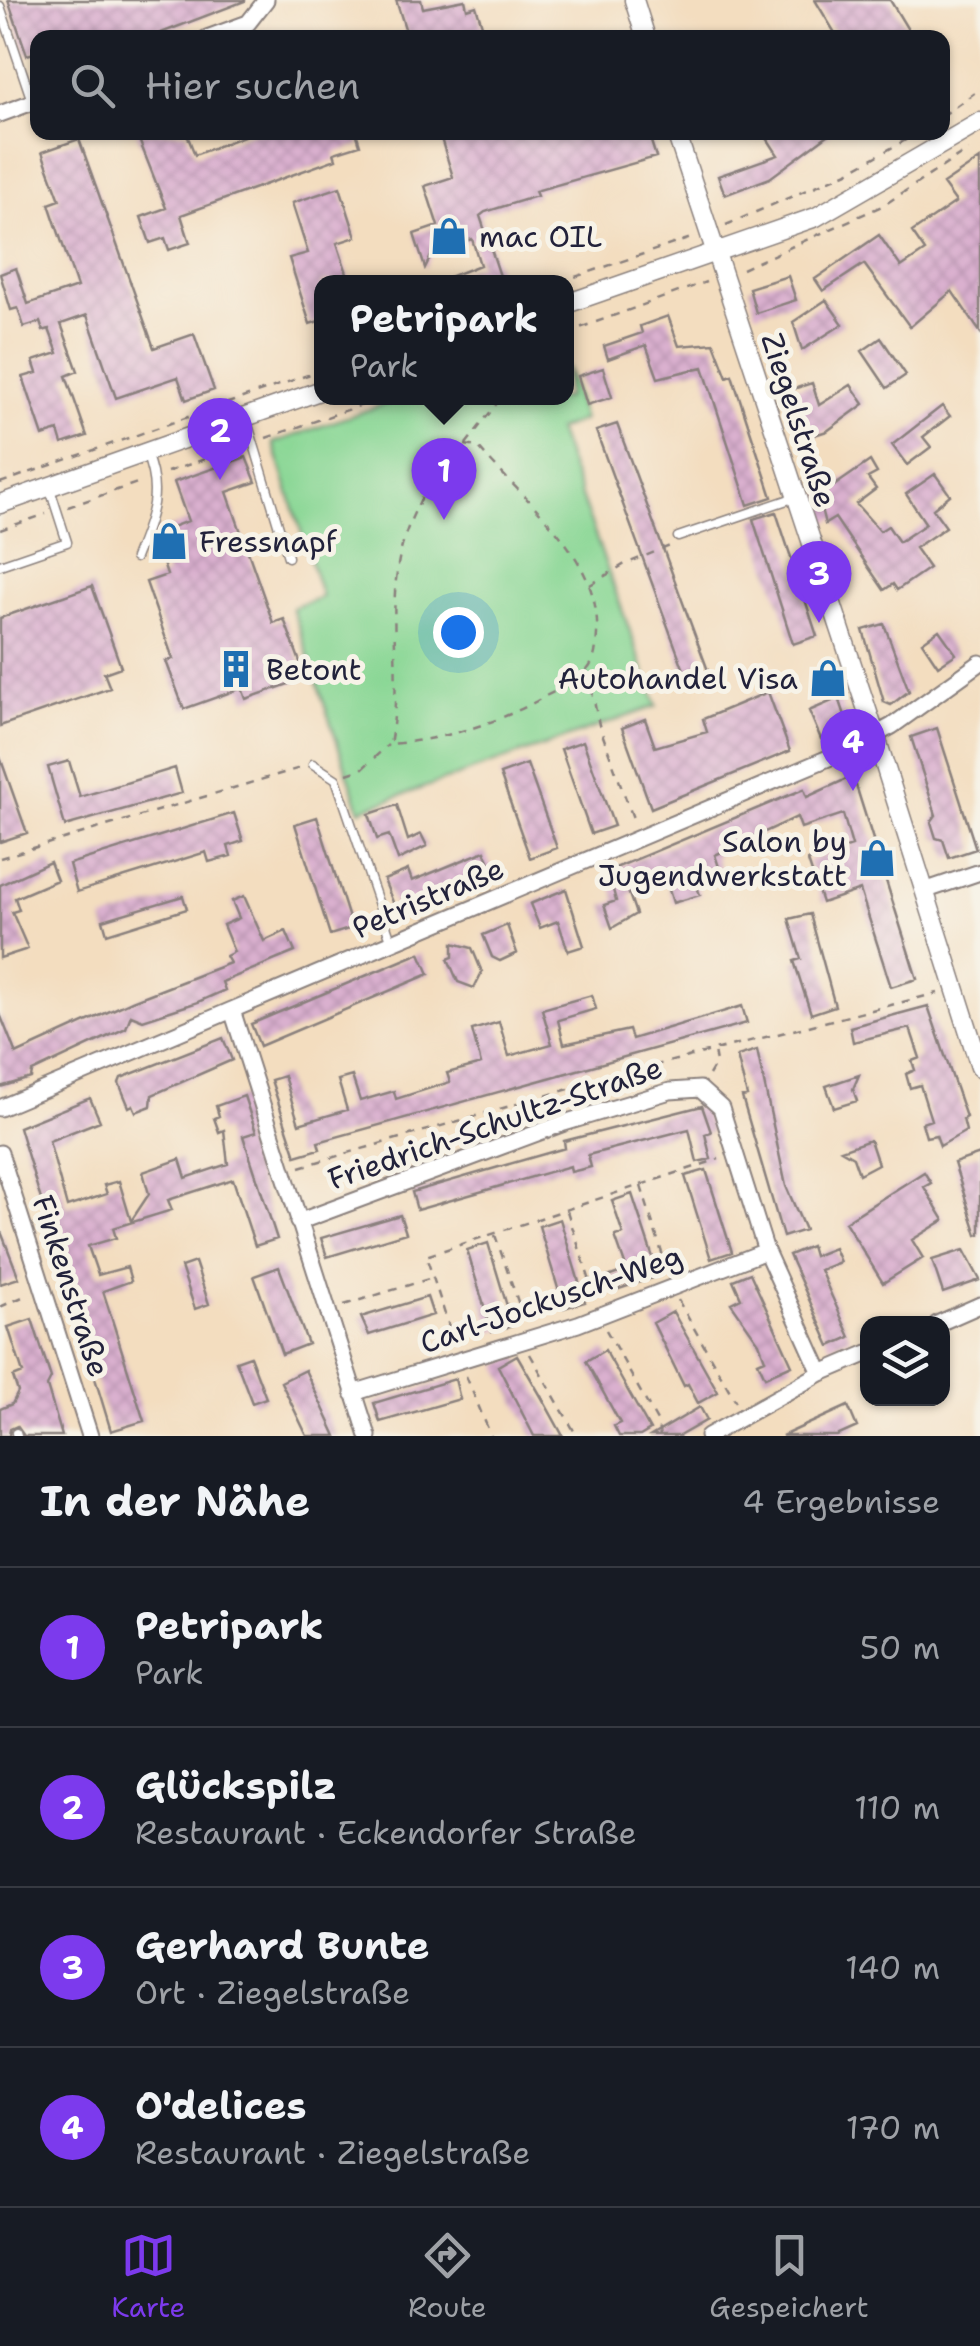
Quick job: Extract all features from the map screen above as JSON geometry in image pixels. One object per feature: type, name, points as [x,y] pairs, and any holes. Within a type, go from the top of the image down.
[{"type":"street","points":[[228,30],[248,22],[266,0]]},
{"type":"street","points":[[634,0],[643,30]]},
{"type":"street","points":[[0,114],[30,103]]},
{"type":"street","points":[[950,139],[980,122]]},
{"type":"street","name":"Ziegelstraße","points":[[679,140],[876,734],[954,989],[976,1043],[980,1067]]},
{"type":"street","points":[[574,301],[816,217],[949,140]]},
{"type":"street","points":[[0,504],[314,393]]},
{"type":"street","name":"Petristraße","points":[[0,1108],[845,751],[980,663]]},
{"type":"street","points":[[924,891],[980,872]]},
{"type":"street","name":"Friedrich-Schultz-Straße","points":[[232,1010],[368,1436]]},
{"type":"street","name":"Friedrich-Schultz-Straße","points":[[298,1222],[564,1123],[687,1087],[705,1092],[721,1108],[766,1251],[821,1373]]},
{"type":"street","name":"Finkenstraße","points":[[0,1154],[90,1436]]},
{"type":"street","name":"Carl-Jockusch-Weg","points":[[354,1393],[578,1324],[766,1251]]},
{"type":"street","points":[[950,1318],[980,1305]]},
{"type":"street","points":[[708,1436],[821,1373],[860,1356]]},
{"type":"lane","points":[[0,6],[30,87]]},
{"type":"lane","points":[[246,417],[288,557]]},
{"type":"lane","points":[[135,558],[153,513],[155,476],[145,452]]},
{"type":"lane","points":[[0,564],[67,542],[49,486]]},
{"type":"lane","points":[[678,538],[796,498]]},
{"type":"lane","points":[[314,764],[336,779],[392,943]]},
{"type":"path","points":[[950,110],[980,89]]},
{"type":"path","points":[[574,277],[708,232],[848,172],[906,140]]},
{"type":"path","points":[[574,331],[723,277]]},
{"type":"path","points":[[0,483],[314,373]]},
{"type":"path","points":[[0,530],[362,405]]},
{"type":"path","points":[[390,744],[395,719],[392,606],[407,528],[435,474],[452,453],[466,445],[496,405]]},
{"type":"path","points":[[336,779],[362,769],[390,744],[452,733],[533,703],[588,670],[595,657],[597,627],[590,585],[570,550],[478,447],[466,445]]},
{"type":"path","points":[[590,585],[625,564],[667,549],[678,538]]},
{"type":"path","points":[[588,670],[600,725],[641,838]]},
{"type":"path","points":[[0,858],[314,764]]},
{"type":"path","points":[[282,1172],[714,1050],[954,989]]},
{"type":"path","points":[[705,1092],[716,1063],[714,1050]]},
{"type":"path","points":[[482,1436],[490,1434],[460,1361],[426,1256],[735,1154]]},
{"type":"path","points":[[640,1185],[673,1287],[744,1416]]},
{"type":"path","points":[[327,1311],[433,1278]]},
{"type":"path","points":[[0,1308],[42,1288]]},
{"type":"green space","points":[[574,390],[583,420],[557,430],[657,706],[360,810],[292,608],[322,597],[273,443],[381,405],[574,405]]},
{"type":"building","points":[[8,0],[245,0],[169,30],[30,30],[27,55]]},
{"type":"building","points":[[396,0],[421,0],[423,8],[465,0],[467,9],[476,6],[484,30],[405,30]]},
{"type":"building","points":[[815,0],[890,0],[908,30],[833,30]]},
{"type":"building","points":[[79,140],[154,348],[194,334],[214,390],[186,400],[178,377],[116,398],[87,315],[61,324],[78,371],[66,376],[87,436],[62,444],[58,431],[43,436],[23,377],[37,373],[33,361],[58,353],[49,329],[43,331],[40,322],[24,327],[18,308],[11,310],[0,274],[16,268],[28,304],[77,287],[49,204],[60,200],[42,152]]},
{"type":"building","points":[[139,140],[189,140],[195,155],[233,140],[358,140],[360,145],[334,153],[336,159],[181,215],[190,243],[169,250],[165,238],[150,243],[141,217],[166,208]]},
{"type":"building","points":[[441,140],[651,140],[656,157],[535,191],[537,196],[485,212],[480,216],[500,275],[454,275],[480,265],[472,239],[433,252],[425,268],[414,234],[438,226],[425,186],[453,177]]},
{"type":"building","points":[[768,140],[821,140],[770,178],[725,195],[718,176],[778,155]]},
{"type":"building","points":[[980,159],[980,332],[952,291],[910,327],[864,264],[823,291],[815,279],[879,235],[901,267],[925,251],[912,232],[956,202],[943,184]]},
{"type":"building","points":[[340,187],[356,237],[337,243],[348,275],[314,275],[314,323],[310,324],[289,258],[308,253],[292,203]]},
{"type":"building","points":[[788,276],[796,300],[756,313],[749,288]]},
{"type":"building","points":[[826,300],[843,324],[802,350],[793,322]]},
{"type":"building","points":[[668,316],[679,346],[714,343],[727,377],[732,375],[772,497],[748,505],[703,367],[658,378],[646,345],[608,359],[604,346],[642,333],[640,326]]},
{"type":"building","points":[[881,338],[906,375],[887,388],[862,351]]},
{"type":"building","points":[[603,368],[612,397],[587,405],[578,376]]},
{"type":"building","points":[[812,383],[819,405],[851,385],[864,404],[827,431],[805,438],[790,390]]},
{"type":"building","points":[[942,406],[950,416],[923,437],[931,447],[907,465],[892,445]]},
{"type":"building","points":[[617,424],[710,676],[689,684],[596,431]]},
{"type":"building","points":[[246,457],[256,482],[227,492],[273,623],[284,619],[306,678],[246,699],[242,688],[184,709],[166,661],[173,659],[146,582],[167,575],[153,534],[188,521],[174,482]]},
{"type":"building","points":[[870,461],[877,473],[868,478],[876,489],[856,504],[880,531],[888,526],[899,542],[926,524],[906,494],[935,474],[950,495],[933,509],[946,527],[915,548],[929,568],[897,590],[893,584],[884,590],[835,518],[825,524],[818,497]]},
{"type":"building","points":[[776,512],[817,636],[793,644],[753,519]]},
{"type":"building","points":[[92,586],[121,667],[104,673],[110,688],[0,726],[0,618]]},
{"type":"building","points":[[884,624],[909,691],[891,705],[884,702],[863,630]]},
{"type":"building","points":[[939,630],[956,654],[938,666],[922,642]]},
{"type":"building","points":[[768,692],[790,751],[651,808],[622,728],[645,719],[655,747],[707,732],[703,719]]},
{"type":"building","points":[[839,698],[849,727],[821,739],[809,711]]},
{"type":"building","points":[[937,728],[976,849],[949,858],[943,840],[936,838],[931,822],[936,815],[911,737]]},
{"type":"building","points":[[583,741],[614,826],[591,834],[561,749]]},
{"type":"building","points":[[0,757],[27,833],[0,842]]},
{"type":"building","points":[[69,761],[80,797],[175,768],[182,793],[65,826],[48,767]]},
{"type":"building","points":[[527,764],[557,848],[530,858],[500,774]]},
{"type":"building","points":[[853,776],[917,979],[891,987],[860,890],[822,903],[808,861],[852,846],[843,814],[801,828],[797,817],[715,855],[721,873],[695,881],[700,895],[673,903],[666,880],[629,894],[636,914],[612,928],[604,905],[616,901],[608,871],[804,789],[807,797]]},
{"type":"building","points":[[397,805],[408,840],[421,834],[427,846],[398,860],[389,835],[377,839],[369,814]]},
{"type":"building","points":[[234,813],[243,841],[228,846],[231,856],[209,862],[206,852],[77,892],[69,864]]},
{"type":"building","points":[[317,817],[352,928],[330,935],[295,824]]},
{"type":"building","points":[[485,851],[495,875],[399,917],[384,880],[408,870],[412,881]]},
{"type":"building","points":[[50,862],[57,880],[15,898],[19,910],[12,912],[28,949],[0,958],[0,885]]},
{"type":"building","points":[[566,889],[584,946],[568,951],[558,921],[540,928],[530,904]]},
{"type":"building","points":[[183,896],[187,909],[107,934],[103,920]]},
{"type":"building","points":[[244,896],[264,941],[286,931],[295,952],[222,982],[225,990],[198,1002],[143,1020],[131,1015],[126,1028],[32,1072],[31,1078],[0,1087],[0,1014],[16,1054],[132,1001],[230,963],[226,956],[234,952],[223,925],[239,918],[232,901]]},
{"type":"building","points":[[810,914],[835,1006],[811,1014],[794,961],[801,959],[789,919]]},
{"type":"building","points":[[507,925],[517,953],[500,961],[492,957],[483,935]]},
{"type":"building","points":[[453,943],[472,948],[482,972],[474,988],[458,982],[448,959],[453,957]]},
{"type":"building","points":[[420,953],[429,974],[260,1046],[251,1024]]},
{"type":"building","points":[[592,995],[596,1009],[558,1020],[564,1044],[629,1030],[632,1039],[742,1006],[747,1023],[318,1142],[320,1149],[296,1156],[271,1080],[284,1076],[299,1124],[347,1110],[338,1080],[352,1076],[360,1101],[394,1091],[396,1099],[450,1082],[447,1073],[481,1064],[472,1030],[499,1022],[509,1056],[552,1044],[542,1009]]},
{"type":"building","points":[[928,1006],[966,1117],[966,1131],[940,1146],[936,1135],[926,1137],[922,1123],[931,1120],[920,1085],[910,1088],[906,1074],[915,1070],[912,1061],[920,1058],[910,1028],[853,1042],[850,1027]]},
{"type":"building","points":[[223,1038],[232,1060],[152,1095],[151,1106],[136,1112],[133,1105],[129,1107],[119,1083],[121,1078]]},
{"type":"building","points":[[757,1050],[786,1186],[805,1230],[783,1237],[742,1097],[747,1096],[737,1056]]},
{"type":"building","points":[[859,1075],[853,1089],[857,1101],[834,1108],[826,1086]]},
{"type":"building","points":[[244,1096],[256,1132],[243,1136],[277,1239],[255,1246],[233,1179],[168,1200],[172,1210],[113,1228],[116,1238],[88,1246],[98,1275],[127,1267],[131,1281],[103,1291],[144,1421],[111,1431],[19,1127],[90,1098],[100,1121],[49,1141],[67,1207],[107,1194],[104,1185],[119,1181],[131,1221],[149,1194],[143,1172],[180,1159],[186,1178],[228,1164],[224,1130],[219,1132],[214,1118],[219,1116],[216,1106]]},
{"type":"building","points":[[702,1106],[711,1132],[705,1134],[711,1159],[697,1162],[689,1129],[588,1155],[591,1167],[571,1172],[570,1166],[417,1210],[412,1192],[565,1148],[564,1141]]},
{"type":"building","points":[[870,1140],[878,1164],[859,1174],[853,1157],[841,1150]]},
{"type":"building","points":[[980,1154],[980,1234],[977,1235],[954,1163]]},
{"type":"building","points":[[706,1170],[732,1252],[711,1259],[685,1176]]},
{"type":"building","points":[[924,1172],[931,1183],[924,1187],[944,1220],[912,1240],[923,1258],[883,1283],[845,1222]]},
{"type":"building","points":[[632,1194],[659,1276],[610,1292],[605,1278],[627,1270],[615,1236],[623,1234],[612,1201]]},
{"type":"building","points":[[400,1215],[406,1233],[327,1257],[321,1238]]},
{"type":"building","points":[[560,1219],[585,1302],[564,1308],[539,1226]]},
{"type":"building","points":[[0,1229],[19,1278],[0,1284]]},
{"type":"building","points":[[488,1243],[513,1326],[492,1332],[467,1250]]},
{"type":"building","points":[[811,1246],[814,1256],[834,1248],[840,1262],[820,1270],[850,1337],[830,1346],[789,1255]]},
{"type":"building","points":[[964,1250],[980,1280],[943,1293],[932,1260]]},
{"type":"building","points":[[195,1262],[209,1304],[195,1309],[181,1267]]},
{"type":"building","points":[[279,1267],[308,1344],[282,1354],[254,1276]]},
{"type":"building","points":[[750,1273],[792,1365],[765,1377],[758,1362],[765,1359],[759,1343],[731,1303],[741,1298],[733,1280]]},
{"type":"building","points":[[427,1297],[433,1315],[369,1335],[361,1317]]},
{"type":"building","points":[[673,1312],[718,1392],[698,1403],[688,1384],[684,1386],[653,1323]]},
{"type":"building","points":[[32,1319],[51,1378],[47,1386],[62,1436],[24,1436],[17,1426],[10,1429],[9,1436],[0,1436],[0,1409],[12,1404],[18,1392],[13,1377],[23,1373],[8,1327]]},
{"type":"building","points":[[605,1350],[650,1430],[640,1436],[619,1436],[614,1426],[620,1423],[586,1361]]},
{"type":"building","points":[[517,1355],[563,1436],[534,1436],[498,1366]]},
{"type":"building","points":[[250,1356],[266,1398],[252,1403],[236,1361]]},
{"type":"building","points":[[305,1370],[336,1436],[307,1436],[281,1382]]},
{"type":"building","points":[[455,1379],[460,1399],[380,1422],[374,1403]]},
{"type":"building","points":[[848,1406],[857,1427],[837,1436],[782,1436]]},
{"type":"building","points":[[700,1407],[707,1420],[679,1436],[651,1436]]},
{"type":"place","name":"mac OIL","points":[[449,236]]},
{"type":"place","name":"Glückspilz","points":[[220,480]]},
{"type":"place","name":"Petripark","points":[[444,520]]},
{"type":"place","name":"Fressnapf","points":[[169,541]]},
{"type":"place","name":"Gerhard Bunte","points":[[819,623]]},
{"type":"place","name":"Betont","points":[[236,669]]},
{"type":"place","name":"Autohandel Visa","points":[[828,678]]},
{"type":"place","name":"O'delices","points":[[853,791]]},
{"type":"place","name":"Salon by Jugendwerkstatt","points":[[877,858]]}]
